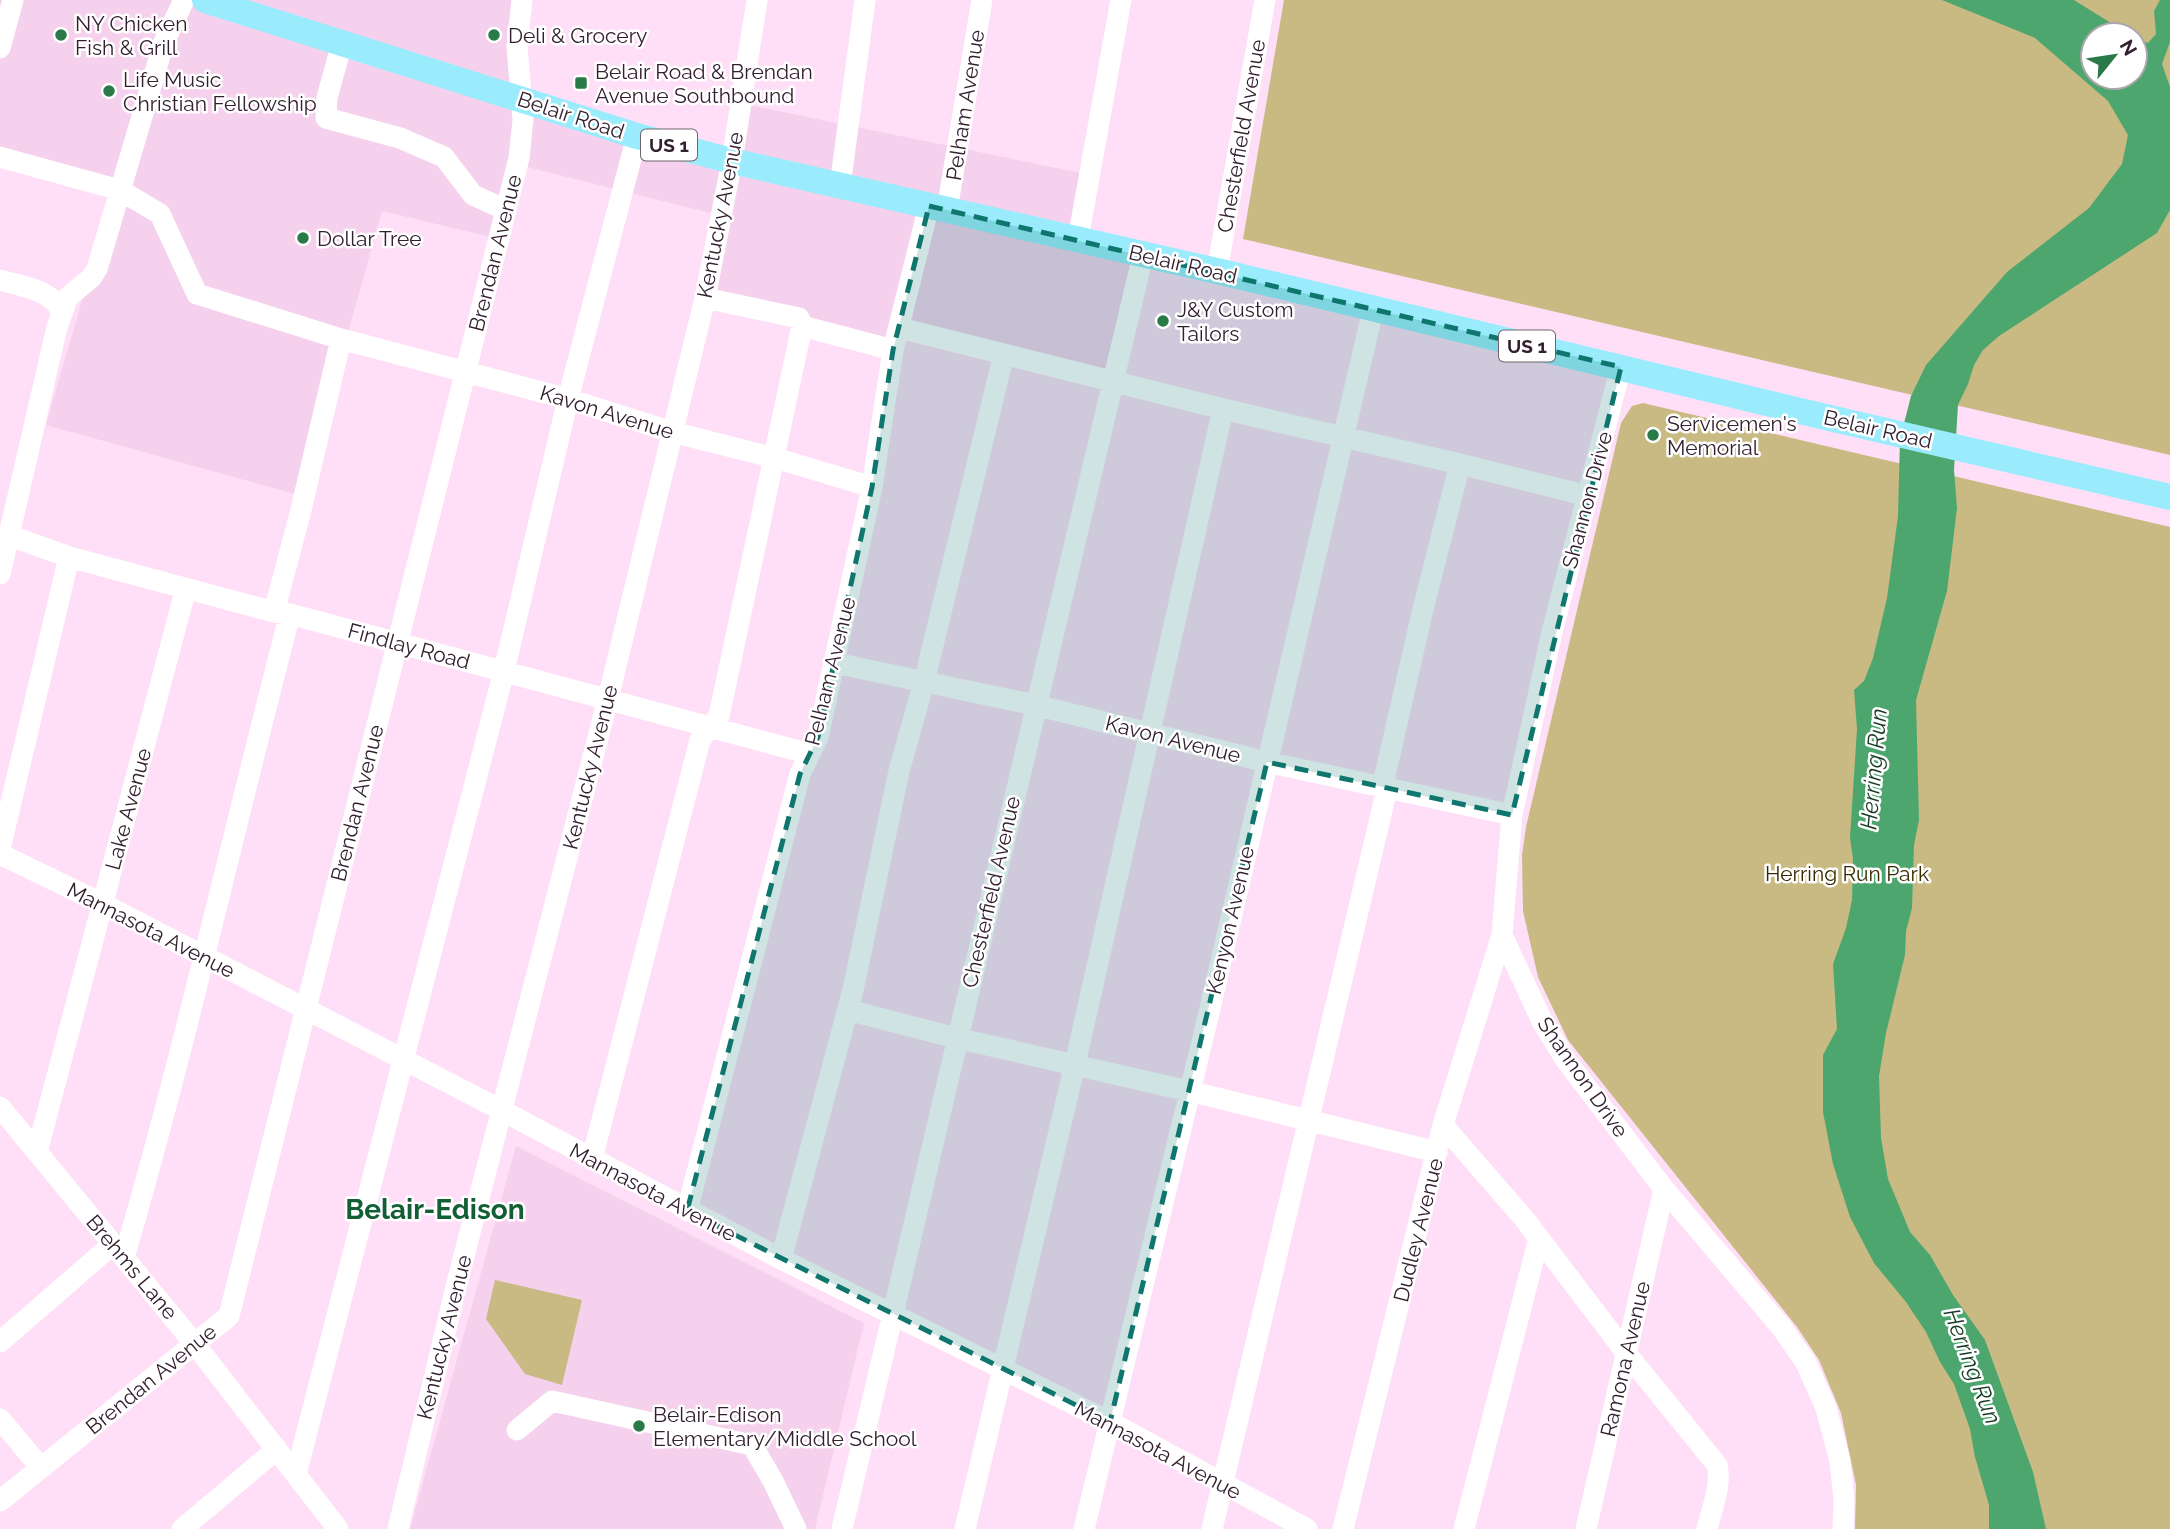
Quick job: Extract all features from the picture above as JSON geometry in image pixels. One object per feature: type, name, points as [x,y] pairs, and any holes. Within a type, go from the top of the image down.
[{"type":"main road","name":"Belair Road","points":[[205,0],[637,136],[732,161],[1217,271],[2170,497]]},
{"type":"street","points":[[0,48],[13,0]]},
{"type":"street","points":[[0,574],[62,312],[68,297],[81,288],[97,269],[164,42],[184,0]]},
{"type":"street","name":"Brendan Avenue","points":[[0,1501],[229,1316],[466,373],[522,139],[517,46],[522,0]]},
{"type":"street","name":"Kentucky Avenue","points":[[398,1529],[457,1283],[608,699],[705,298],[732,161],[757,0]]},
{"type":"street","points":[[840,186],[865,0]]},
{"type":"street","name":"Pelham Avenue","points":[[687,1211],[800,774],[818,737],[872,487],[893,350],[938,208],[982,0]]},
{"type":"street","points":[[1078,239],[1121,0]]},
{"type":"street","name":"Chesterfield Avenue","points":[[1217,271],[1265,0]]},
{"type":"street","points":[[341,43],[327,98],[326,118],[400,138],[444,157],[473,195],[506,210]]},
{"type":"street","points":[[296,1474],[504,671],[568,399],[637,136]]},
{"type":"street","name":"Kavon Avenue","points":[[0,157],[120,190],[159,214],[197,294],[341,339],[568,399],[673,432],[775,458],[872,487]]},
{"type":"street","name":"Chesterfield Avenue","points":[[842,1529],[1143,255]]},
{"type":"street","points":[[0,280],[47,294],[54,299],[62,312]]},
{"type":"street","points":[[592,1159],[699,740],[719,716],[802,326],[799,318],[705,298]]},
{"type":"street","name":"Kenyon Avenue","points":[[1084,1529],[1373,310]]},
{"type":"street","points":[[802,326],[893,350]]},
{"type":"street","points":[[900,328],[1588,496]]},
{"type":"street","points":[[0,1342],[118,1251],[157,1142],[205,957],[282,613],[300,514],[341,339]]},
{"type":"street","points":[[780,1259],[848,1010],[899,771],[924,682],[1004,354]]},
{"type":"street","name":"Shannon Drive","points":[[1621,368],[1552,632],[1512,814],[1502,935],[1542,1021],[1565,1059],[1664,1189],[1782,1328],[1806,1363],[1826,1408],[1836,1446],[1844,1500],[1843,1529]]},
{"type":"street","points":[[965,1529],[1223,409]]},
{"type":"street","points":[[1212,1529],[1387,789],[1384,780],[1423,608],[1460,464]]},
{"type":"street","name":"Findlay Road","points":[[8,535],[69,557],[810,754]]},
{"type":"street","points":[[0,849],[69,557]]},
{"type":"street","name":"Lake Avenue","points":[[37,1152],[186,588]]},
{"type":"street","name":"Kavon Avenue","points":[[835,663],[1035,705],[1149,735],[1387,789],[1512,814]]},
{"type":"street","name":"Mannasota Avenue","points":[[0,854],[103,904],[503,1111],[780,1259],[1110,1422],[1307,1529]]},
{"type":"street","name":"Dudley Avenue","points":[[1343,1529],[1443,1125],[1502,935]]},
{"type":"street","points":[[848,1010],[1437,1152]]},
{"type":"street","name":"Brehms Lane","points":[[0,1107],[194,1343],[338,1529]]},
{"type":"street","points":[[1443,1125],[1539,1238],[1627,1354],[1717,1465],[1721,1479],[1716,1489],[1707,1529]]},
{"type":"street","name":"Ramona Avenue","points":[[1586,1529],[1664,1189]]},
{"type":"street","points":[[1464,1529],[1539,1238]]},
{"type":"street","points":[[517,1430],[552,1401],[752,1446],[774,1481],[796,1529]]},
{"type":"street","points":[[0,1419],[41,1468]]},
{"type":"street","points":[[181,1529],[277,1449]]},
{"type":"highlighted area","points":[[929,206],[1621,367],[1512,815],[1267,762],[1110,1422],[687,1211],[800,774],[818,737],[872,487],[893,350]]},
{"type":"shaded area","points":[[0,0],[523,0],[510,96],[731,159],[739,103],[1086,174],[1075,243],[1141,258],[1109,380],[903,331],[899,349],[706,297],[726,217],[519,165],[499,239],[382,211],[302,496],[46,425],[114,190],[0,155]]},
{"type":"shaded area","name":"Belair-Edison Elementary/Middle School","points":[[516,1146],[864,1323],[815,1529],[410,1529]]},
{"type":"green space","points":[[1284,0],[2170,0],[2170,455],[1243,239]]},
{"type":"green space","name":"Herring Run Park","points":[[1643,403],[2170,527],[2170,1529],[1855,1529],[1856,1485],[1841,1413],[1819,1360],[1797,1327],[1568,1040],[1538,977],[1523,911],[1522,855],[1526,827],[1621,423],[1632,406]]},
{"type":"green space","points":[[495,1280],[582,1300],[562,1385],[525,1374],[486,1319]]},
{"type":"water","name":"Herring Run","points":[[1942,0],[2074,0],[2108,21],[2079,21],[2079,76],[2035,38]]},
{"type":"water","name":"Herring Run","points":[[2160,0],[2170,0],[2170,42],[2162,64],[2170,87],[2170,210],[2157,233],[1999,336],[1983,350],[1958,405],[1954,470],[1957,508],[1947,591],[1916,700],[1919,820],[1914,845],[1912,908],[1906,931],[1905,955],[1886,1033],[1879,1076],[1881,1138],[1888,1179],[1910,1232],[1930,1255],[1953,1295],[1985,1340],[2033,1472],[2046,1529],[1989,1529],[1989,1505],[1970,1429],[1954,1384],[1926,1332],[1874,1263],[1850,1217],[1833,1164],[1823,1112],[1823,1055],[1837,1029],[1833,964],[1846,928],[1852,900],[1853,859],[1850,838],[1857,729],[1854,690],[1864,681],[1873,658],[1887,598],[1898,516],[1900,439],[1911,396],[1926,365],[2007,272],[2089,208],[2122,164],[2128,135],[2108,101],[2096,91],[2149,91],[2149,42],[2156,34],[2154,11]]},
{"type":"place","name":"NY Chicken Fish & Grill","points":[[61,35]]},
{"type":"place","name":"Deli & Grocery","points":[[494,35]]},
{"type":"place","name":"Belair Road & Brendan Avenue Southbound","points":[[581,83]]},
{"type":"place","name":"Life Music Christian Fellowship","points":[[109,91]]},
{"type":"place","name":"Dollar Tree","points":[[303,238]]},
{"type":"place","name":"J&Y Custom Tailors","points":[[1163,321]]},
{"type":"place","name":"Servicemen's Memorial","points":[[1653,435]]},
{"type":"place","name":"Belair-Edison Elementary/Middle School","points":[[639,1426]]},
{"type":"district","name":"Belair-Edison","points":[[435,1209]]}]
